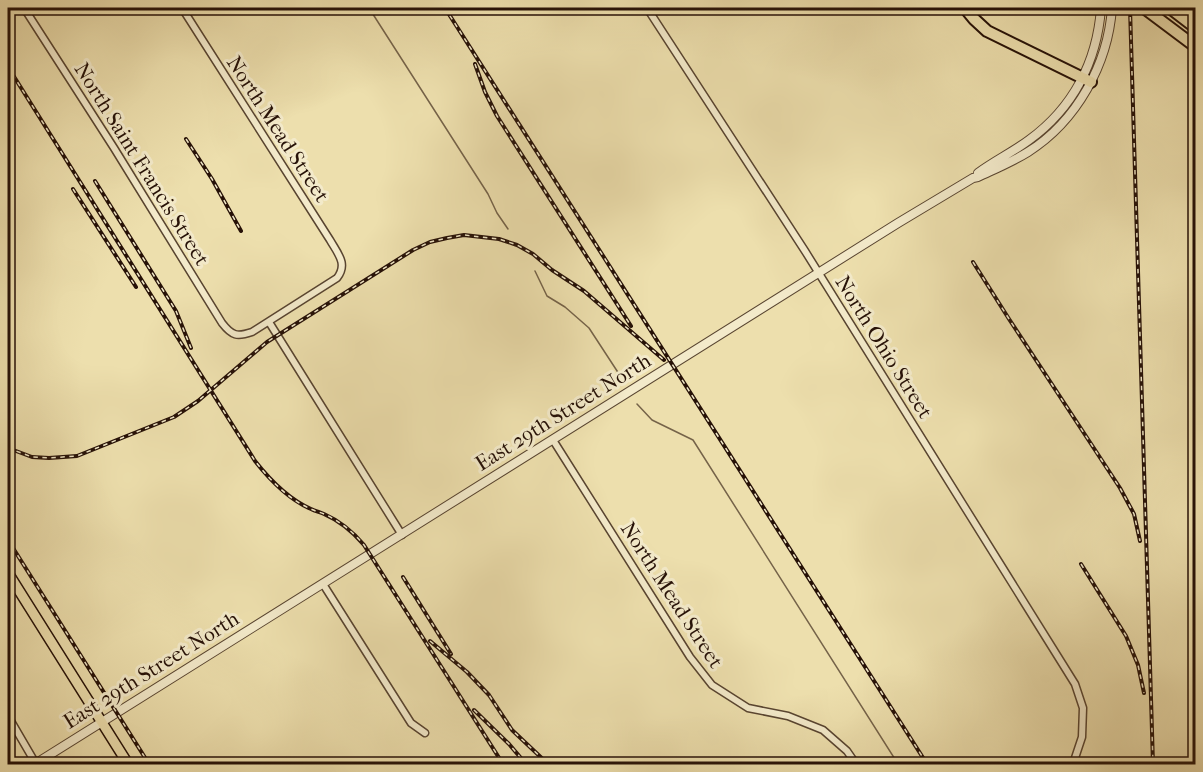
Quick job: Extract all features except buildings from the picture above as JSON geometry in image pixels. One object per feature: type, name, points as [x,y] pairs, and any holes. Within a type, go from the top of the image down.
[{"type":"highway","points":[[965,8],[987,31],[1089,79]]},
{"type":"highway","points":[[1144,8],[1196,47]]},
{"type":"highway","points":[[1172,10],[1196,28]]},
{"type":"main road","points":[[8,573],[11,586],[128,765]]},
{"type":"street","name":"North Saint Francis Street","points":[[24,8],[222,323],[228,330],[241,336],[269,322]]},
{"type":"street","name":"North Mead Street","points":[[182,8],[343,264],[337,278],[269,322]]},
{"type":"street","name":"North Ohio Street","points":[[647,8],[818,273],[1075,684],[1083,710],[1082,737],[1073,765]]},
{"type":"street","points":[[1089,79],[1087,70],[1098,35],[1101,8]]},
{"type":"street","points":[[1089,79],[1103,55],[1112,8]]},
{"type":"street","name":"East 29th Street North","points":[[36,764],[973,178],[1028,141],[1050,123],[1089,79]]},
{"type":"street","points":[[269,322],[402,535]]},
{"type":"street","name":"North Mead Street","points":[[553,440],[690,657],[712,685],[748,708],[788,716],[823,730],[847,751],[856,765]]},
{"type":"street","points":[[323,584],[411,723],[426,733]]},
{"type":"street","points":[[8,716],[36,764]]},
{"type":"waterway","points":[[369,8],[508,229]]},
{"type":"waterway","points":[[535,271],[547,296],[565,307],[589,328],[621,377]]},
{"type":"waterway","points":[[637,404],[652,420],[693,440],[898,764]]},
{"type":"railway","points":[[445,8],[927,764]]},
{"type":"railway","points":[[1130,8],[1153,764]]},
{"type":"railway","points":[[475,64],[497,116],[631,326]]},
{"type":"railway","points":[[8,67],[255,461],[287,494],[303,505],[341,523],[364,545],[503,764]]},
{"type":"railway","points":[[186,139],[241,231]]},
{"type":"railway","points":[[95,181],[176,311],[191,348]]},
{"type":"railway","points":[[73,189],[136,287]]},
{"type":"railway","points":[[8,448],[32,457],[77,456],[174,417],[198,401],[267,342],[413,250],[430,242],[464,235],[499,239],[533,254],[584,291],[664,360]]},
{"type":"railway","points":[[973,262],[1120,488],[1134,514],[1140,541]]},
{"type":"railway","points":[[8,540],[149,764]]},
{"type":"railway","points":[[1081,564],[1126,636],[1138,665],[1144,693]]},
{"type":"railway","points":[[403,577],[451,654]]},
{"type":"railway","points":[[430,641],[467,672],[489,695],[512,730],[548,764]]},
{"type":"railway","points":[[474,710],[526,764]]}]
